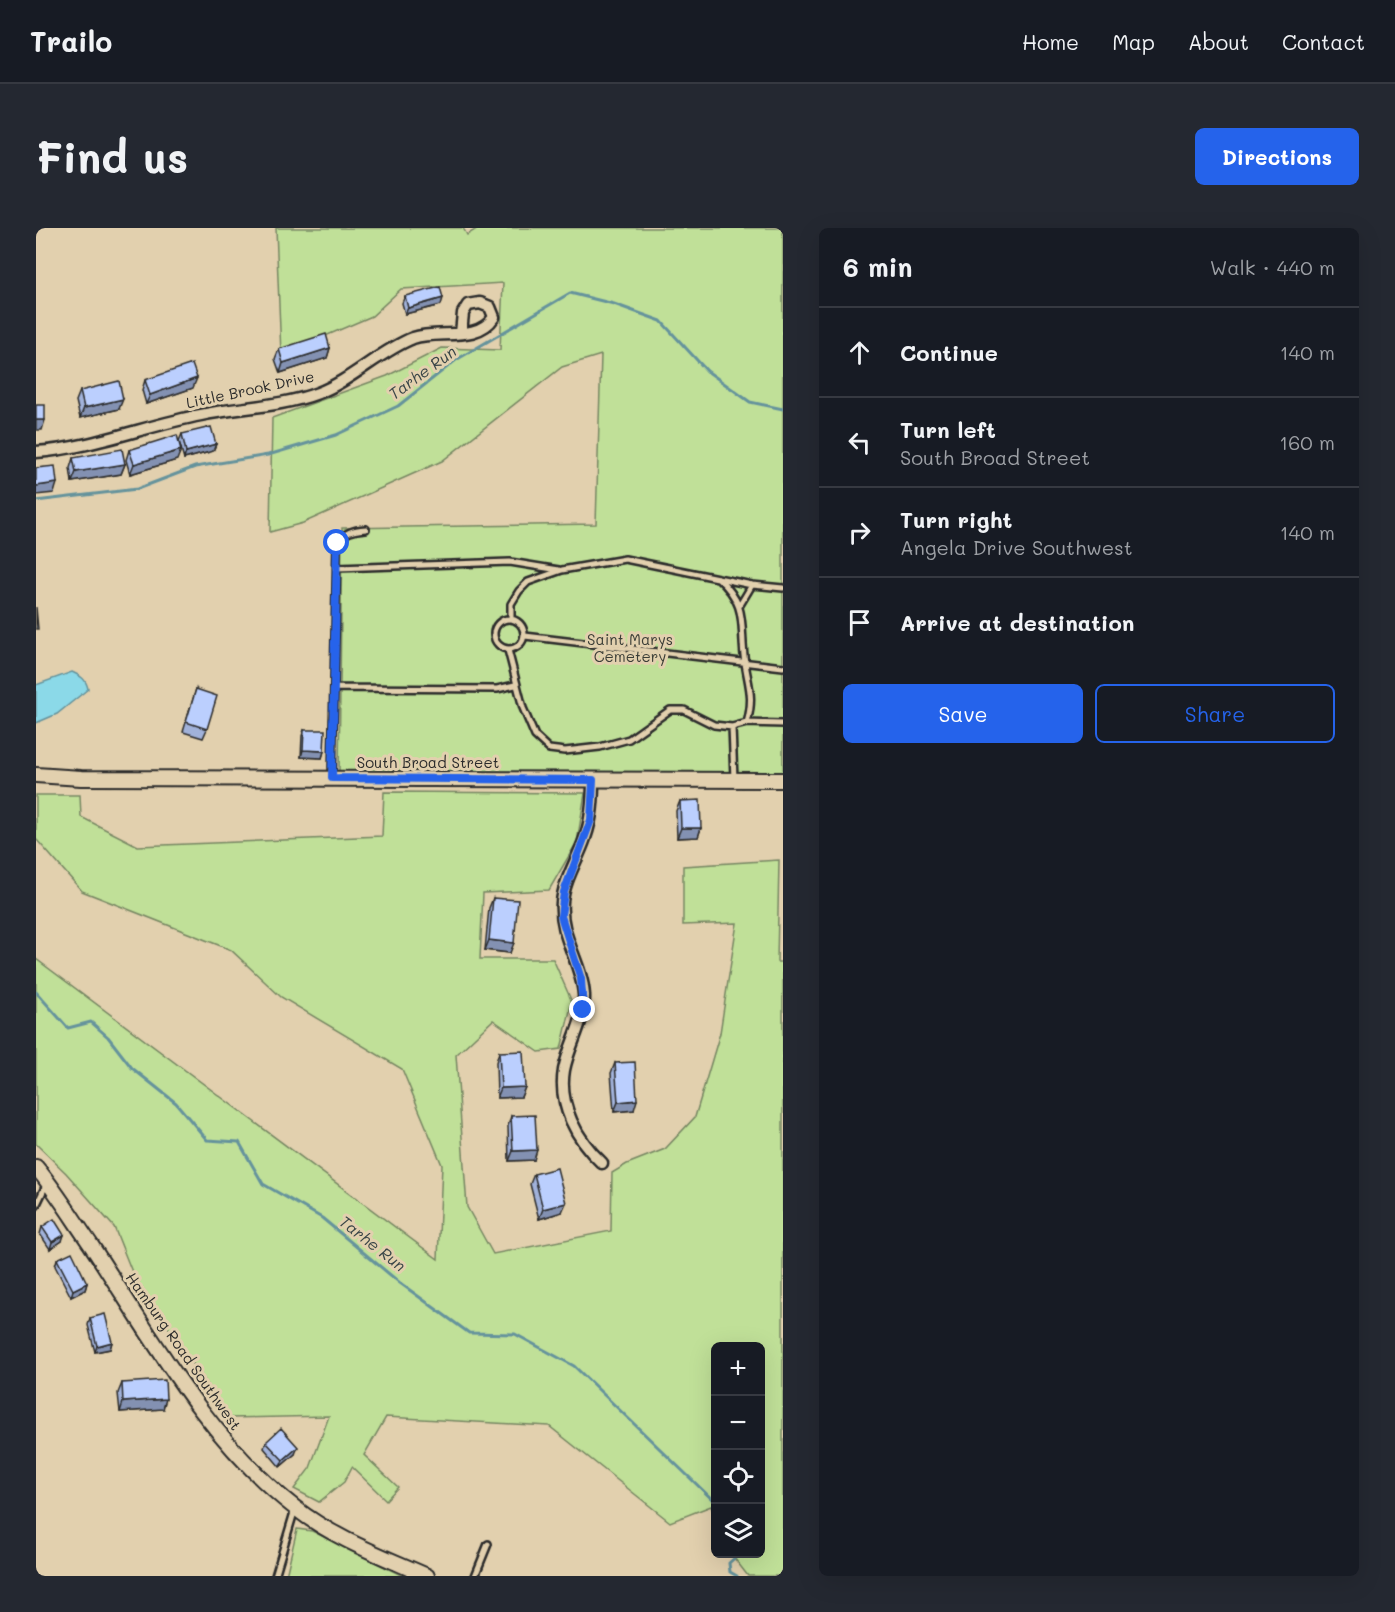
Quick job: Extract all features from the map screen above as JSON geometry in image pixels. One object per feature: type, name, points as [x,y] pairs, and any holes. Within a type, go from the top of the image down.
[{"type":"street","name":"Little Brook Drive","points":[[36,452],[201,415],[266,405],[318,393],[414,338],[461,333]]},
{"type":"street","name":"South Broad Street","points":[[36,775],[783,780]]},
{"type":"street","points":[[593,780],[591,820],[562,901],[565,933],[584,994],[580,1025],[564,1070],[563,1084],[564,1098],[574,1127],[586,1146],[602,1163]]},
{"type":"street","name":"Hamburg Road Southwest","points":[[36,1167],[198,1405],[248,1465],[295,1508],[344,1538],[427,1576]]},
{"type":"lane","points":[[332,778],[337,543],[343,535],[352,530],[366,529]]},
{"type":"lane","points":[[511,619],[511,604],[528,582],[562,570],[625,559],[752,585],[783,588]]},
{"type":"lane","points":[[337,568],[510,562],[562,570]]},
{"type":"lane","points":[[718,578],[732,591],[740,605],[745,663],[752,696],[747,723]]},
{"type":"lane","points":[[740,605],[752,585]]},
{"type":"lane","points":[[508,650],[519,646],[525,636],[521,624],[511,619],[500,623],[494,633],[498,644],[508,650],[515,685],[535,736],[549,749],[565,751],[629,739],[669,710],[684,710],[714,725],[732,727],[747,723],[783,724]]},
{"type":"lane","points":[[525,636],[783,667]]},
{"type":"lane","points":[[334,688],[496,689],[515,685]]},
{"type":"lane","points":[[732,727],[735,781]]},
{"type":"lane","points":[[36,1206],[47,1182]]},
{"type":"lane","points":[[275,1576],[295,1508]]},
{"type":"lane","points":[[475,1576],[488,1544]]},
{"type":"green space","name":"Saint Marys Cemetery","points":[[276,228],[463,228],[467,235],[478,228],[783,228],[783,774],[339,771],[342,528],[596,524],[601,355],[562,367],[442,461],[303,523],[270,532],[272,418],[387,376],[442,348],[500,350],[503,283],[401,289],[372,316],[281,355]]},
{"type":"green space","points":[[384,792],[585,793],[577,842],[549,890],[483,893],[480,959],[553,959],[572,1002],[561,1049],[539,1052],[493,1020],[456,1055],[467,1207],[493,1254],[611,1231],[612,1173],[627,1164],[665,1149],[695,1117],[720,1033],[737,923],[683,925],[683,866],[779,860],[777,962],[783,962],[783,1576],[748,1576],[734,1558],[765,1558],[765,1342],[711,1342],[711,1506],[670,1522],[549,1426],[386,1417],[364,1455],[398,1487],[386,1500],[352,1467],[344,1482],[319,1502],[294,1489],[310,1468],[329,1416],[230,1418],[134,1277],[114,1227],[66,1173],[36,1144],[36,959],[438,1259],[442,1165],[402,1069],[281,997],[231,950],[82,891],[36,839],[36,795],[80,795],[81,817],[138,846],[382,836]]},
{"type":"green space","points":[[297,1529],[312,1531],[403,1576],[286,1576]]},
{"type":"water","points":[[72,672],[83,678],[88,689],[57,714],[36,723],[36,685]]},
{"type":"building","points":[[440,287],[443,298],[408,308],[405,296]]},
{"type":"building","points":[[326,334],[330,348],[283,363],[279,349]]},
{"type":"building","points":[[192,364],[197,378],[150,395],[145,380]]},
{"type":"building","points":[[119,381],[123,399],[84,408],[80,391]]},
{"type":"building","points":[[36,405],[45,405],[45,420],[36,420]]},
{"type":"building","points":[[211,427],[216,444],[186,452],[182,434]]},
{"type":"building","points":[[177,435],[181,450],[134,464],[129,450]]},
{"type":"building","points":[[122,449],[125,464],[76,472],[73,458]]},
{"type":"building","points":[[55,466],[57,483],[36,486],[36,468]]},
{"type":"building","points":[[196,689],[217,696],[207,729],[186,722]]},
{"type":"building","points":[[304,730],[325,730],[324,751],[303,750]]},
{"type":"building","points":[[700,800],[701,828],[681,828],[680,801]]},
{"type":"building","points":[[493,898],[518,900],[514,943],[489,940]]},
{"type":"building","points":[[523,1051],[525,1087],[501,1088],[499,1052]]},
{"type":"building","points":[[635,1062],[637,1100],[618,1102],[615,1063]]},
{"type":"building","points":[[535,1115],[537,1150],[513,1151],[511,1116]]},
{"type":"building","points":[[557,1168],[566,1203],[543,1209],[534,1174]]},
{"type":"building","points":[[54,1219],[64,1235],[52,1242],[42,1227]]},
{"type":"building","points":[[72,1252],[87,1283],[73,1290],[57,1259]]},
{"type":"building","points":[[105,1314],[112,1342],[97,1346],[90,1318]]},
{"type":"building","points":[[165,1380],[166,1399],[123,1402],[122,1383]]},
{"type":"building","points":[[281,1428],[298,1447],[283,1460],[266,1442]]},
{"type":"waterway","name":"Tarhe Run","points":[[36,501],[137,489],[195,467],[268,455],[336,435],[398,406],[456,360],[570,293],[614,304],[661,321],[707,371],[750,402],[783,409]]},
{"type":"waterway","name":"Tarhe Run","points":[[36,992],[68,1028],[91,1022],[108,1037],[132,1068],[176,1103],[207,1140],[239,1142],[263,1184],[322,1218],[400,1283],[469,1333],[515,1334],[574,1366],[711,1498]]},
{"type":"waterway","name":"Tarhe Run","points":[[735,1558],[729,1563],[730,1572],[737,1576]]},
{"type":"route","points":[[337,543],[332,778],[593,780],[591,820],[564,892],[561,916],[581,979],[584,994],[583,1010]]}]
